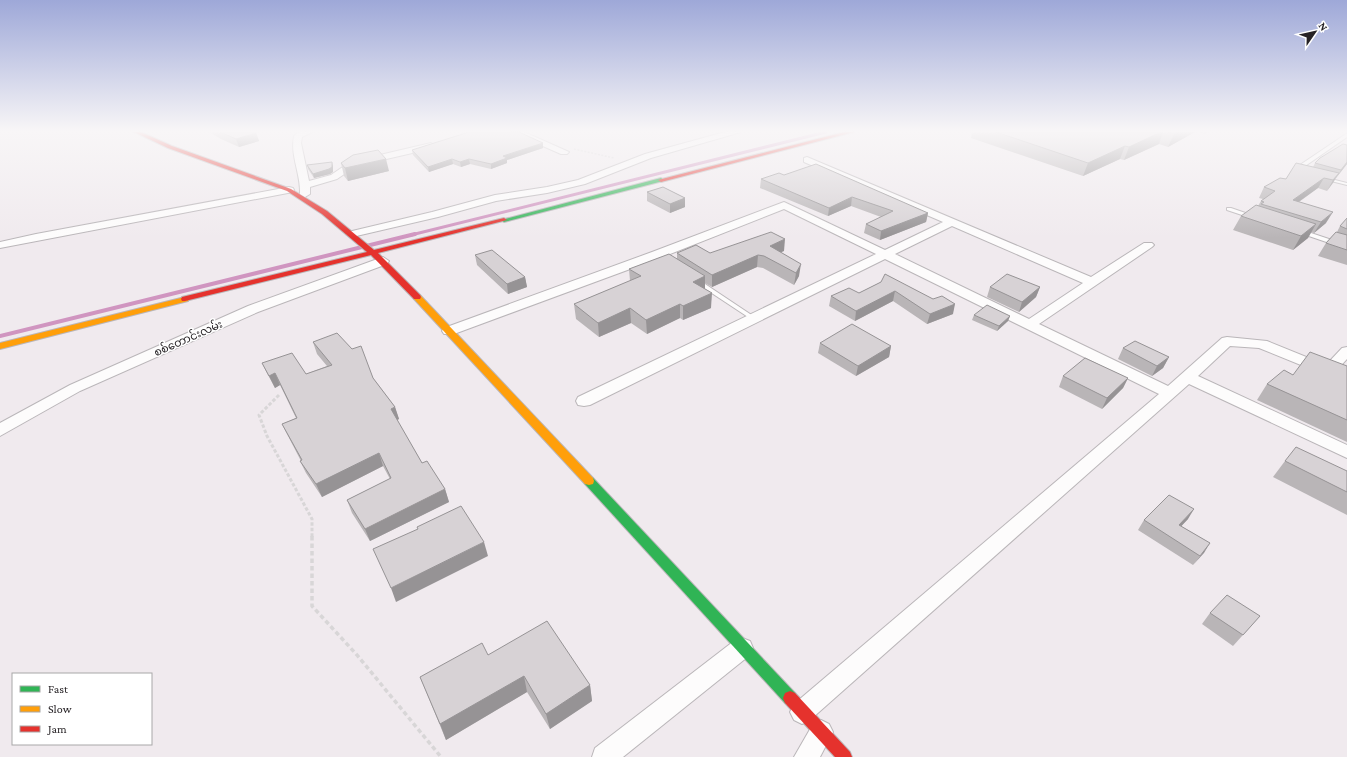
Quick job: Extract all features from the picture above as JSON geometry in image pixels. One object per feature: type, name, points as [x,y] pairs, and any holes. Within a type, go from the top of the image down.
[{"type":"street","points":[[226,167],[304,197],[330,214],[378,257],[449,331],[742,648],[845,757]]},
{"type":"street","points":[[302,167],[306,185],[304,197]]},
{"type":"street","points":[[306,185],[334,178],[348,167]]},
{"type":"street","points":[[352,234],[434,215],[495,198],[547,190],[582,182],[619,167]]},
{"type":"street","points":[[0,346],[378,257],[718,167]]},
{"type":"street","points":[[824,167],[1092,282]]},
{"type":"street","points":[[0,245],[107,222],[235,201],[289,190]]},
{"type":"street","points":[[449,331],[659,257],[784,205],[1170,393]]},
{"type":"street","points":[[584,401],[884,253],[952,222]]},
{"type":"street","points":[[1030,324],[1148,245]]},
{"type":"street","name":"စစ်တောင်းလမ်း","points":[[0,430],[75,388],[253,309],[378,257]]},
{"type":"street","points":[[802,712],[1170,393],[1227,341],[1262,344],[1328,370],[1347,351]]},
{"type":"street","points":[[1188,377],[1347,452]]},
{"type":"street","points":[[604,757],[742,648]]},
{"type":"street","points":[[806,757],[821,732]]},
{"type":"lane","points":[[1300,167],[1296,170],[1303,172]]},
{"type":"lane","points":[[1318,176],[1347,184]]},
{"type":"lane","points":[[1229,209],[1258,218]]},
{"type":"lane","points":[[1295,230],[1347,247]]},
{"type":"lane","points":[[688,276],[753,318]]},
{"type":"path","points":[[279,395],[259,415],[267,436],[312,519],[312,606],[357,655],[441,757]]},
{"type":"building","points":[[309,167],[332,167],[329,169],[313,174]]},
{"type":"building","points":[[806,167],[824,167],[928,213],[881,231],[866,224],[893,211],[852,197],[829,208],[761,179],[779,173],[784,175]]},
{"type":"building","points":[[1293,167],[1315,167],[1339,173],[1333,180],[1324,178],[1293,200],[1333,212],[1321,222],[1261,204],[1264,202],[1261,201],[1275,191],[1264,187],[1280,178],[1286,179]]},
{"type":"building","points":[[1331,167],[1343,167],[1341,170]]},
{"type":"building","points":[[663,187],[685,198],[670,204],[647,192]]},
{"type":"building","points":[[1256,205],[1316,224],[1301,236],[1241,216]]},
{"type":"building","points":[[1347,218],[1347,229],[1340,226]]},
{"type":"building","points":[[771,232],[785,239],[770,246],[801,264],[796,273],[764,256],[758,255],[712,275],[677,253],[696,245],[710,253]]},
{"type":"building","points":[[1336,232],[1347,235],[1347,250],[1326,243]]},
{"type":"building","points":[[492,250],[525,277],[507,284],[475,255]]},
{"type":"building","points":[[669,254],[705,276],[693,282],[712,293],[683,306],[680,304],[646,320],[630,308],[598,323],[574,304],[641,276],[629,269]]},
{"type":"building","points":[[885,274],[933,299],[942,296],[955,304],[930,314],[895,291],[856,311],[831,296],[849,288],[859,293],[881,282]]},
{"type":"building","points":[[1007,274],[1040,287],[1022,302],[990,287]]},
{"type":"building","points":[[987,305],[1010,316],[999,326],[974,315]]},
{"type":"building","points":[[852,324],[891,346],[858,366],[820,343]]},
{"type":"building","points":[[337,333],[352,349],[361,346],[373,378],[395,407],[391,409],[422,463],[427,461],[445,489],[365,529],[347,500],[391,478],[379,453],[316,484],[300,461],[302,460],[282,424],[297,418],[275,373],[269,376],[262,363],[292,353],[306,374],[332,365],[313,342]]},
{"type":"building","points":[[1135,341],[1169,357],[1157,366],[1123,348]]},
{"type":"building","points":[[1310,352],[1347,366],[1347,420],[1267,384],[1284,370],[1293,375]]},
{"type":"building","points":[[1085,358],[1128,378],[1107,398],[1063,376]]},
{"type":"building","points":[[1296,447],[1347,471],[1347,492],[1285,461]]},
{"type":"building","points":[[1169,495],[1194,509],[1179,525],[1210,543],[1200,556],[1144,520]]},
{"type":"building","points":[[461,506],[484,542],[391,588],[373,549],[418,529],[417,527]]},
{"type":"building","points":[[1227,595],[1260,616],[1243,635],[1210,613]]},
{"type":"building","points":[[547,621],[590,685],[546,714],[524,676],[440,724],[420,677],[482,643],[488,655]]},
{"type":"waterway","points":[[411,235],[684,167]]},
{"type":"waterway","points":[[0,336],[415,234]]},
{"type":"traffic: fast","points":[[504,220],[661,180]]},
{"type":"traffic: fast","points":[[589,481],[790,698]]},
{"type":"traffic: slow","points":[[417,297],[589,481]]},
{"type":"traffic: slow","points":[[0,346],[185,299]]},
{"type":"traffic: jam","points":[[226,167],[289,190],[325,213],[373,253],[417,297]]},
{"type":"traffic: jam","points":[[661,180],[711,167]]},
{"type":"traffic: jam","points":[[185,299],[504,220]]},
{"type":"traffic: jam","points":[[790,698],[845,757]]}]
